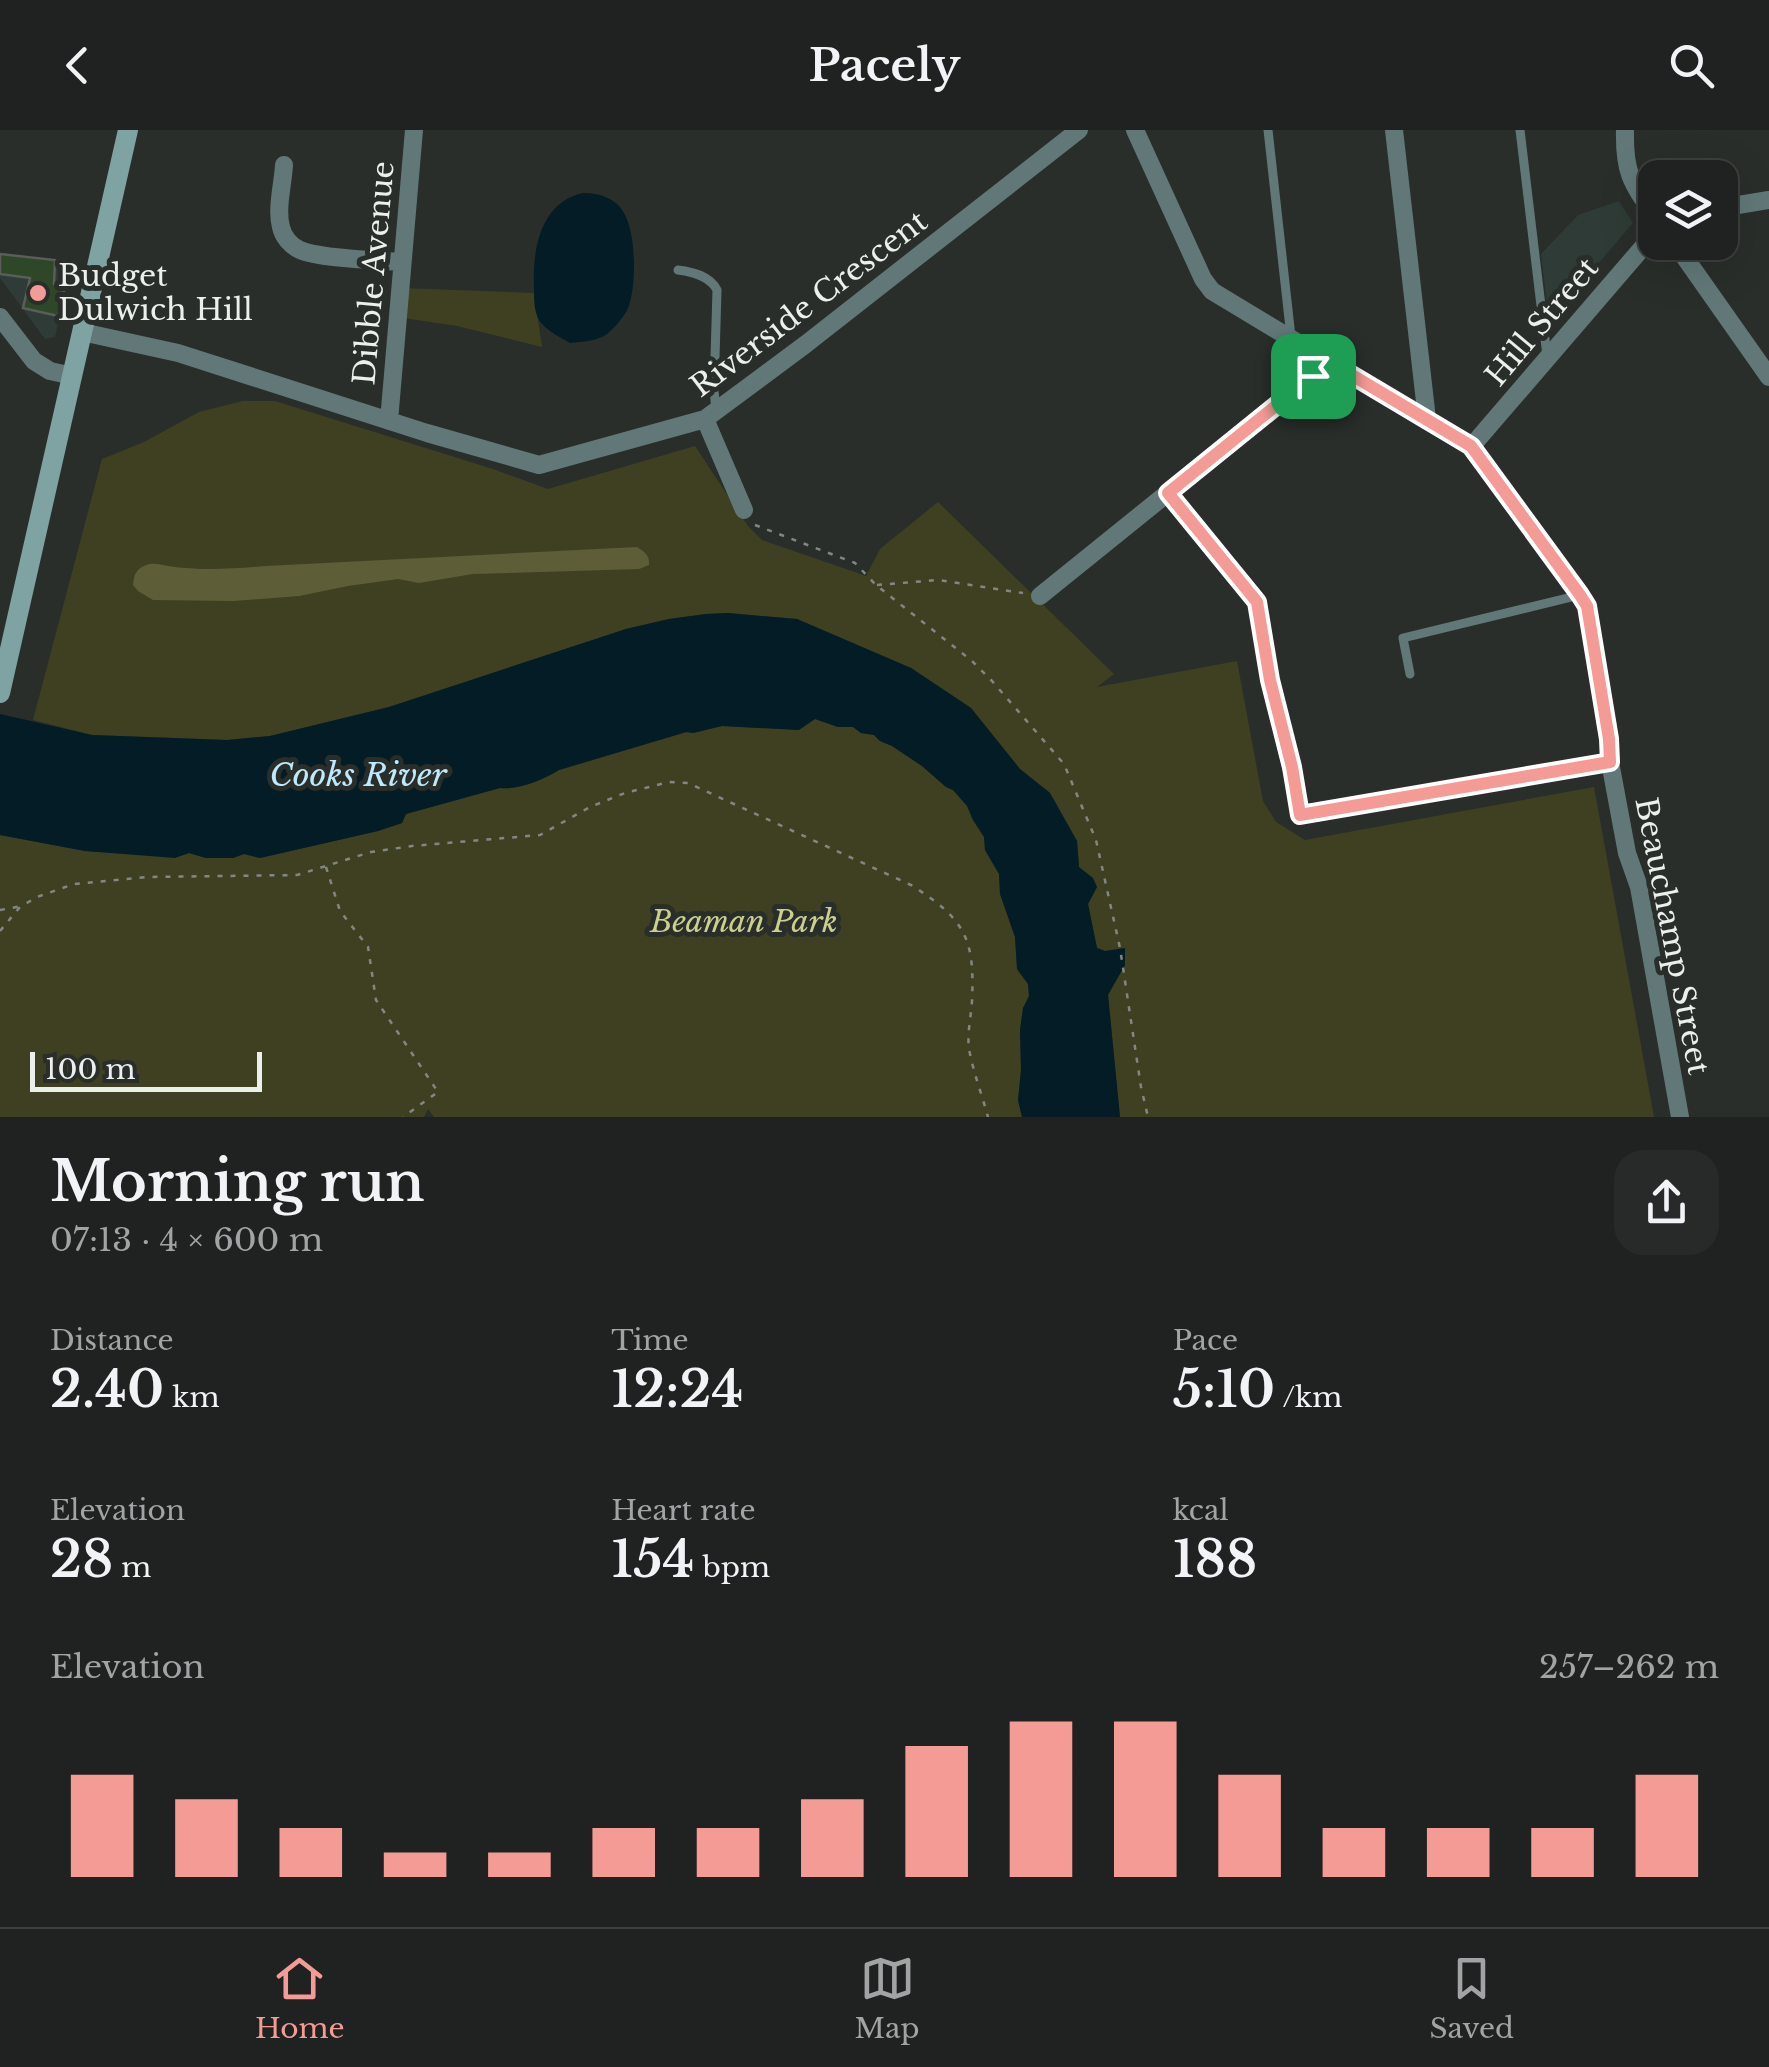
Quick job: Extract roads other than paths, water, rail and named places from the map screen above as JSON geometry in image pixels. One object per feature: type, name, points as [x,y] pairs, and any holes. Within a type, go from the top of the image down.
[{"type":"main road","points":[[0,692],[128,130]]},
{"type":"street","name":"Dibble Avenue","points":[[389,421],[414,130]]},
{"type":"street","name":"Riverside Crescent","points":[[82,332],[178,354],[538,466],[710,416],[1079,130]]},
{"type":"street","name":"Beauchamp Street","points":[[1134,130],[1206,285],[1471,446],[1587,606],[1610,762],[1627,853],[1639,888],[1680,1117]]},
{"type":"street","points":[[1394,130],[1427,419]]},
{"type":"street","points":[[1625,130],[1624,161],[1638,191]]},
{"type":"street","points":[[284,165],[280,222],[287,240],[312,254],[401,262]]},
{"type":"street","points":[[1738,205],[1769,200]]},
{"type":"street","name":"Hill Street","points":[[1471,446],[1638,253]]},
{"type":"street","points":[[1687,260],[1769,377]]},
{"type":"street","points":[[0,317],[34,362],[50,371],[73,376]]},
{"type":"street","points":[[1040,596],[1330,362]]},
{"type":"street","points":[[710,416],[744,510]]},
{"type":"street","points":[[1168,493],[1257,602],[1300,815],[1610,762]]},
{"type":"lane","points":[[1268,130],[1292,340]]},
{"type":"lane","points":[[1520,130],[1548,359]]},
{"type":"lane","points":[[678,270],[712,281],[717,290],[710,416]]},
{"type":"lane","points":[[1410,674],[1403,638],[1580,595]]},
{"type":"water","points":[[583,193],[606,197],[624,213],[633,246],[633,287],[626,311],[609,332],[570,343],[549,330],[537,316],[535,259],[548,217],[568,198]]},
{"type":"water","name":"Cooks River","points":[[728,613],[797,619],[911,668],[971,708],[1020,769],[1050,793],[1077,841],[1079,867],[1093,878],[1097,887],[1088,904],[1097,948],[1125,948],[1125,965],[1108,995],[1120,1117],[1022,1117],[1018,1100],[1020,1030],[1029,996],[1028,984],[1017,969],[1015,937],[1000,894],[999,874],[985,850],[984,837],[953,790],[892,746],[853,727],[838,727],[815,719],[799,730],[722,726],[686,732],[559,770],[522,786],[500,788],[406,814],[402,823],[378,831],[260,858],[244,854],[206,858],[189,853],[175,858],[85,851],[0,835],[0,714],[92,735],[227,740],[270,736],[389,707],[626,629],[669,619]]},
{"type":"place","name":"Budget Dulwich Hill","points":[[38,293]]},
{"type":"park label","name":"Beaman Park","points":[[744,922]]}]
